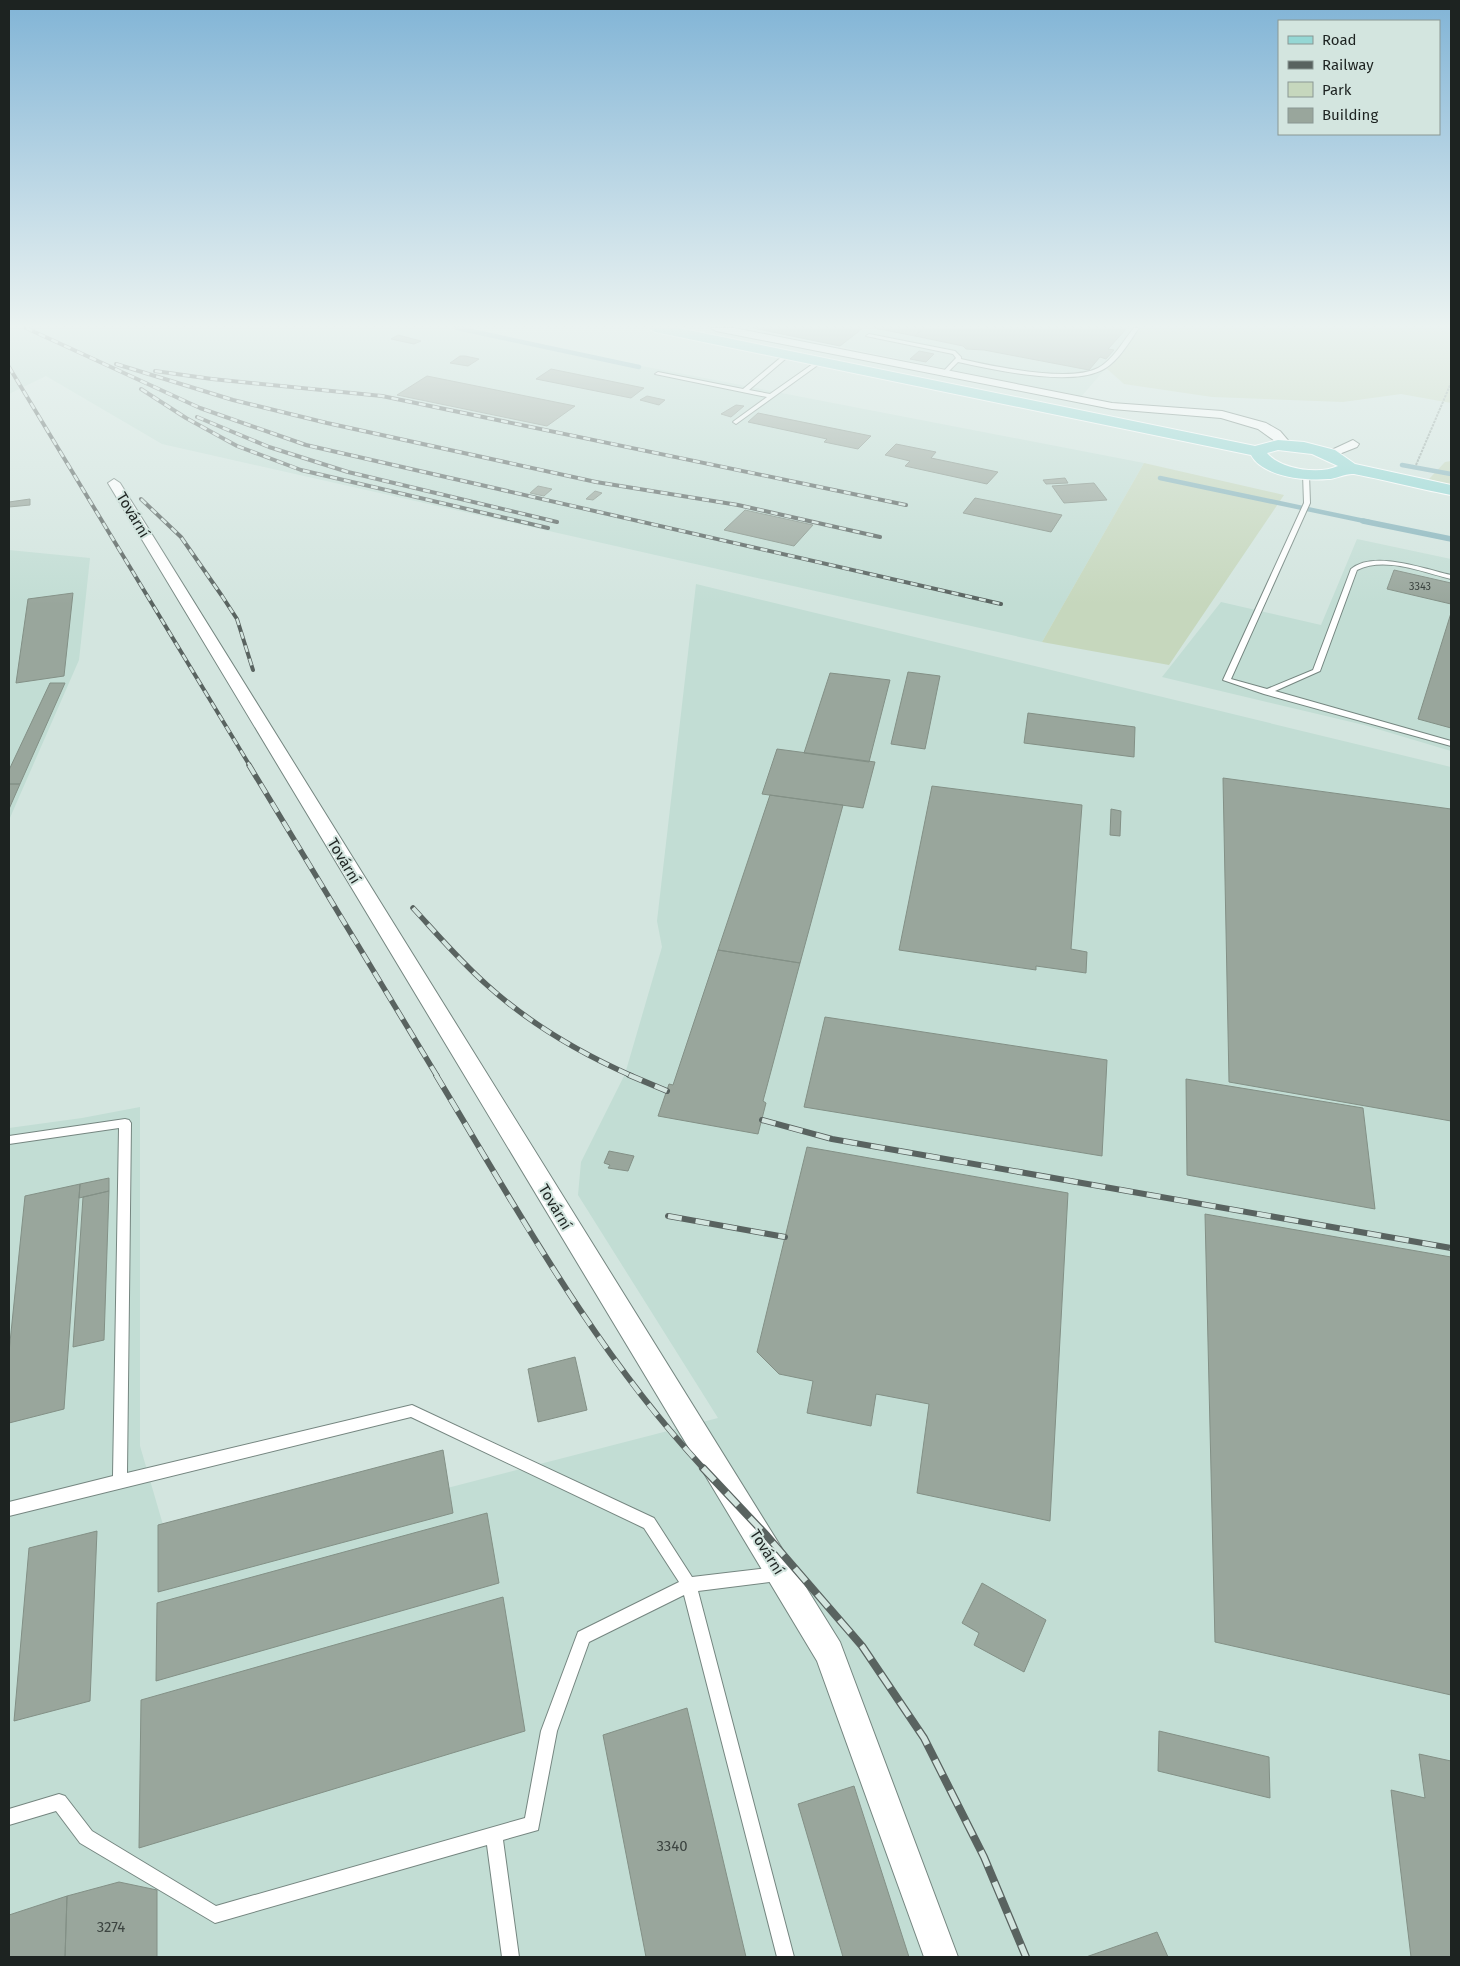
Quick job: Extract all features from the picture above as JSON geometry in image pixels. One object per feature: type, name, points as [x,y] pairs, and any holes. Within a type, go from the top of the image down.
[{"type":"main road","points":[[1103,420],[1257,451],[1271,446],[1286,445],[1329,454],[1343,461],[1348,468],[1451,490]]},
{"type":"main road","points":[[1257,451],[1266,462],[1306,474],[1339,474],[1348,468]]},
{"type":"street","points":[[1240,420],[1270,430],[1286,445]]},
{"type":"street","points":[[1329,454],[1353,444]]},
{"type":"street","name":"Tovární","points":[[114,483],[829,1653],[941,1957]]},
{"type":"lane","points":[[1306,474],[1307,503],[1227,680],[1451,744]]},
{"type":"lane","points":[[1267,692],[1316,671],[1354,569],[1360,565],[1375,562],[1388,563],[1451,577]]},
{"type":"lane","points":[[9,1140],[125,1123],[120,1481]]},
{"type":"lane","points":[[9,1509],[412,1411],[649,1522],[689,1585],[786,1957]]},
{"type":"lane","points":[[9,1817],[58,1802],[86,1837],[215,1915],[532,1824],[549,1731],[583,1637],[689,1585],[780,1573]]},
{"type":"lane","points":[[494,1835],[511,1957]]},
{"type":"path","points":[[1409,482],[1435,420]]},
{"type":"shaded area","points":[[121,420],[920,420],[1144,463],[1042,642],[162,444]]},
{"type":"shaded area","points":[[1357,539],[1451,559],[1451,751],[1364,725],[1162,677],[1221,602],[1321,625]]},
{"type":"shaded area","points":[[9,550],[90,558],[79,660],[9,820]]},
{"type":"shaded area","points":[[696,584],[1451,767],[1451,1957],[9,1957],[9,1128],[82,1118],[140,1107],[140,1446],[173,1559],[718,1418],[578,1195],[581,1162],[625,1074],[662,947],[657,921]]},
{"type":"green space","points":[[1451,461],[1451,485],[1429,479],[1445,462]]},
{"type":"green space","points":[[1144,463],[1284,495],[1169,665],[1042,642]]},
{"type":"building","points":[[517,420],[556,420],[547,426]]},
{"type":"building","points":[[751,420],[791,420],[871,436],[858,449],[824,442],[827,439],[748,422]]},
{"type":"building","points":[[896,444],[936,452],[931,458],[998,472],[987,484],[905,466],[910,461],[885,455]]},
{"type":"building","points":[[1065,478],[1068,483],[1046,484],[1043,480]]},
{"type":"building","points":[[1094,483],[1107,500],[1064,503],[1052,486]]},
{"type":"building","points":[[538,486],[552,489],[544,496],[530,493]]},
{"type":"building","points":[[595,491],[602,493],[593,500],[586,499]]},
{"type":"building","points":[[975,498],[1062,515],[1051,532],[963,513]]},
{"type":"building","points":[[30,499],[30,505],[9,507],[9,502]]},
{"type":"building","points":[[745,510],[813,525],[794,546],[724,530]]},
{"type":"building","points":[[1394,570],[1451,583],[1451,604],[1387,589]]},
{"type":"building","points":[[73,593],[64,676],[16,683],[28,599]]},
{"type":"building","points":[[1451,613],[1451,728],[1418,719]]},
{"type":"building","points":[[908,672],[940,676],[925,749],[891,744]]},
{"type":"building","points":[[830,673],[890,680],[869,762],[804,753]]},
{"type":"building","points":[[50,683],[65,683],[20,784],[9,784],[9,770]]},
{"type":"building","points":[[1028,713],[1135,727],[1134,757],[1024,743]]},
{"type":"building","points":[[777,749],[875,762],[863,808],[762,794]]},
{"type":"building","points":[[1223,778],[1451,809],[1451,1121],[1229,1082]]},
{"type":"building","points":[[9,784],[20,784],[9,809]]},
{"type":"building","points":[[932,786],[1082,805],[1071,949],[1087,952],[1086,973],[1036,966],[1036,970],[899,950]]},
{"type":"building","points":[[770,795],[843,805],[800,963],[718,950]]},
{"type":"building","points":[[1111,809],[1121,811],[1120,836],[1110,835]]},
{"type":"building","points":[[718,950],[800,963],[763,1101],[766,1103],[758,1134],[658,1116],[669,1084],[673,1085]]},
{"type":"building","points":[[825,1017],[1107,1060],[1102,1156],[804,1107]]},
{"type":"building","points":[[1186,1079],[1363,1108],[1375,1209],[1187,1175]]},
{"type":"building","points":[[807,1147],[1068,1193],[1050,1521],[917,1493],[929,1404],[876,1394],[871,1426],[807,1413],[813,1381],[779,1374],[757,1352]]},
{"type":"building","points":[[609,1151],[634,1156],[628,1171],[608,1168],[610,1165],[604,1163]]},
{"type":"building","points":[[109,1178],[109,1191],[79,1198],[80,1184]]},
{"type":"building","points":[[80,1184],[64,1409],[9,1423],[9,1352],[25,1196]]},
{"type":"building","points":[[109,1191],[104,1340],[73,1347],[83,1197]]},
{"type":"building","points":[[1205,1214],[1451,1257],[1451,1695],[1215,1642]]},
{"type":"building","points":[[575,1357],[587,1410],[538,1422],[528,1369]]},
{"type":"building","points":[[443,1450],[453,1513],[158,1592],[158,1525]]},
{"type":"building","points":[[487,1513],[499,1583],[156,1681],[157,1603]]},
{"type":"building","points":[[97,1531],[90,1701],[14,1721],[29,1548]]},
{"type":"building","points":[[982,1583],[1046,1620],[1024,1672],[974,1645],[979,1633],[962,1623]]},
{"type":"building","points":[[503,1597],[525,1731],[139,1848],[141,1700]]},
{"type":"building","points":[[687,1708],[746,1957],[646,1957],[603,1735]]},
{"type":"building","points":[[1159,1731],[1269,1757],[1270,1798],[1158,1771]]},
{"type":"building","points":[[1419,1754],[1451,1761],[1451,1957],[1411,1957],[1391,1790],[1425,1798]]},
{"type":"building","points":[[854,1786],[909,1957],[843,1957],[798,1804]]},
{"type":"building","points":[[119,1882],[157,1890],[157,1957],[65,1957],[67,1896]]},
{"type":"building","points":[[67,1896],[65,1957],[9,1957],[9,1915]]},
{"type":"building","points":[[1157,1932],[1168,1957],[1086,1957]]},
{"type":"waterway","points":[[1402,465],[1451,474]]},
{"type":"waterway","points":[[1160,478],[1369,522]]},
{"type":"waterway","points":[[1363,521],[1451,539]]},
{"type":"railway","points":[[41,420],[250,766]]},
{"type":"railway","points":[[189,420],[237,446],[301,470],[548,528]]},
{"type":"railway","points":[[204,420],[269,447],[348,472],[557,522]]},
{"type":"railway","points":[[234,420],[306,445],[1001,604]]},
{"type":"railway","points":[[314,420],[596,482],[738,505],[880,537]]},
{"type":"railway","points":[[496,420],[906,505]]},
{"type":"railway","points":[[141,499],[181,537],[222,596],[237,619],[253,670]]},
{"type":"railway","points":[[249,765],[437,1076]]},
{"type":"railway","points":[[413,908],[477,976],[503,999],[556,1036],[593,1058],[632,1076]]},
{"type":"railway","points":[[436,1075],[528,1229],[593,1329],[665,1424],[704,1469]]},
{"type":"railway","points":[[629,1075],[667,1091]]},
{"type":"railway","points":[[762,1120],[832,1139],[1451,1248]]},
{"type":"railway","points":[[668,1216],[785,1237]]},
{"type":"railway","points":[[703,1468],[767,1536],[862,1646],[924,1738],[984,1857],[1026,1957]]}]
